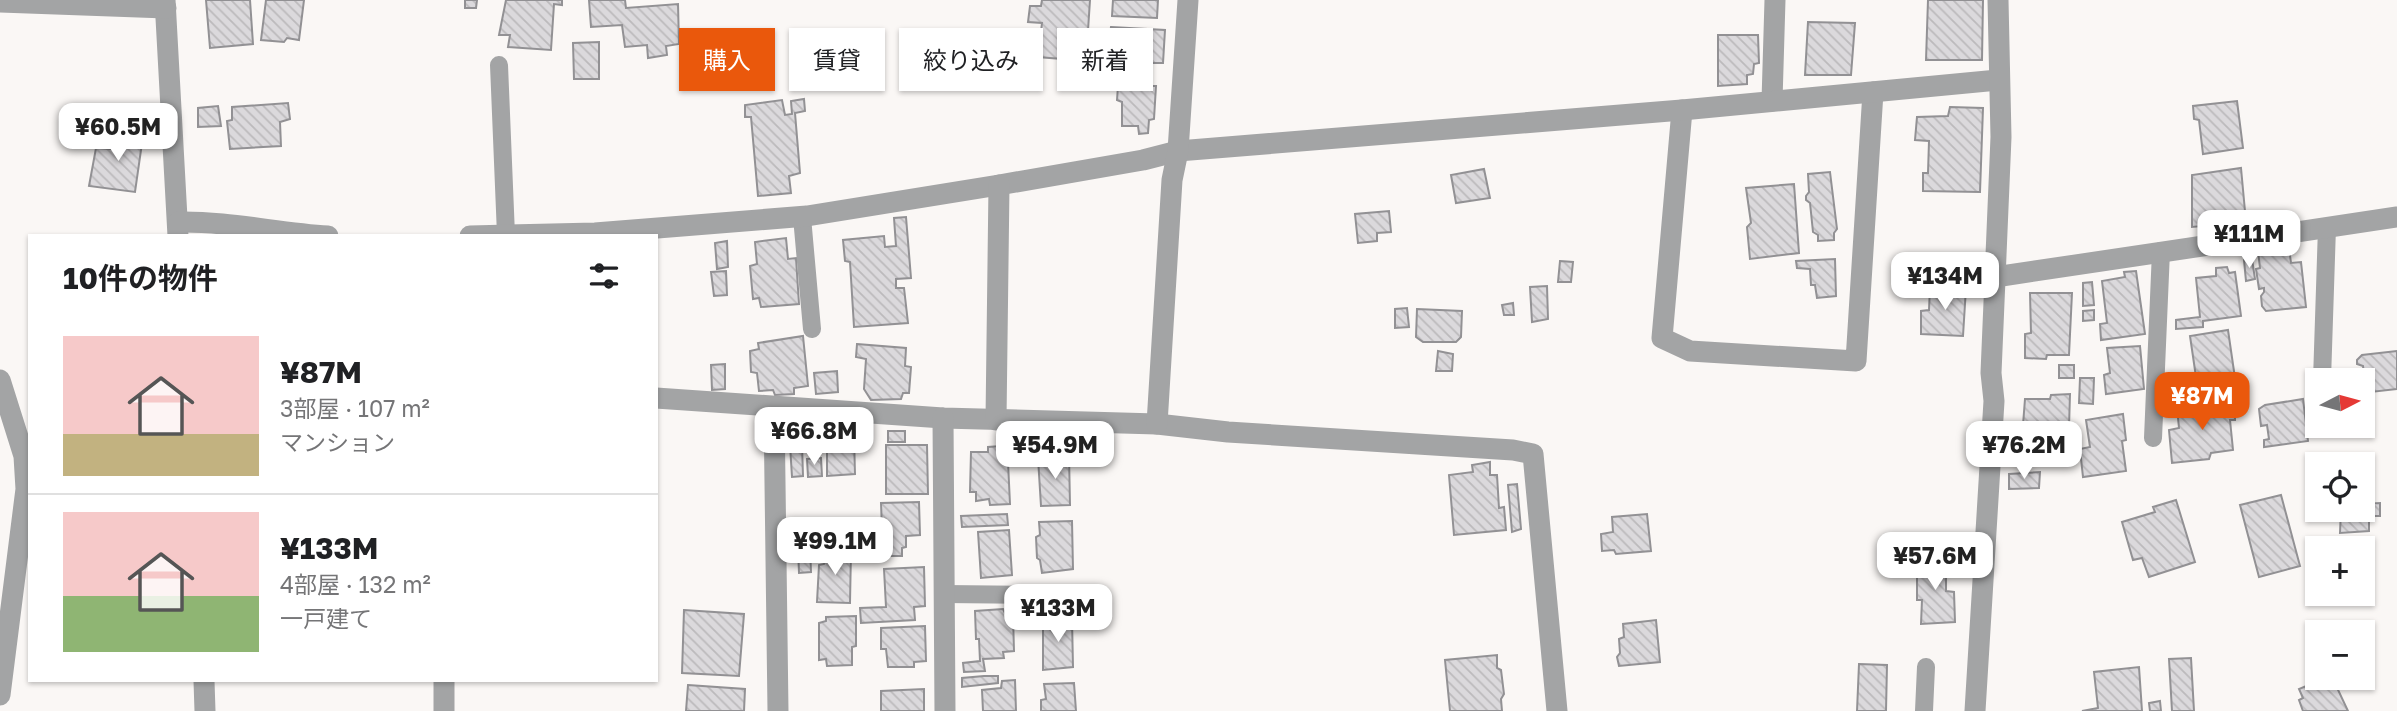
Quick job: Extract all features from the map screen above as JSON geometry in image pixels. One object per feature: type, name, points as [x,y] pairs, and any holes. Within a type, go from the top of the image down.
[{"type":"street","points":[[1157,424],[1172,180],[1178,151],[1188,0]]},
{"type":"street","points":[[1772,101],[1775,0]]},
{"type":"street","points":[[1975,711],[1993,450],[1994,401],[1991,373],[2001,137],[1998,0]]},
{"type":"street","points":[[0,2],[165,4],[178,229],[208,222],[297,234]]},
{"type":"street","points":[[550,234],[802,217],[1143,160],[1178,151],[1682,110],[1998,80]]},
{"type":"street","points":[[1682,110],[1662,338],[1690,351],[1857,361],[1873,92]]},
{"type":"street","points":[[996,420],[999,185]]},
{"type":"street","points":[[1995,277],[2397,217]]},
{"type":"street","points":[[0,380],[24,456],[26,489],[0,695]]},
{"type":"street","points":[[658,398],[943,418],[1157,424],[1228,432],[1513,450],[1533,454],[1558,711]]},
{"type":"street","points":[[774,407],[778,711]]},
{"type":"street","points":[[943,418],[945,711]]},
{"type":"street","points":[[204,682],[205,711]]},
{"type":"street","points":[[444,682],[444,711]]},
{"type":"lane","points":[[499,65],[506,234]]},
{"type":"lane","points":[[802,217],[812,329]]},
{"type":"lane","points":[[2322,368],[2327,227]]},
{"type":"lane","points":[[2153,438],[2161,251]]},
{"type":"lane","points":[[944,594],[1034,595]]},
{"type":"lane","points":[[1924,711],[1926,667]]},
{"type":"building","points":[[206,0],[250,0],[253,44],[210,48]]},
{"type":"building","points":[[266,0],[304,0],[299,40],[261,40]]},
{"type":"building","points":[[465,0],[477,0],[476,8],[465,8]]},
{"type":"building","points":[[506,0],[562,0],[562,5],[554,4],[551,50],[508,47],[510,35],[499,35]]},
{"type":"building","points":[[589,0],[625,0],[626,8],[678,4],[679,44],[666,46],[667,55],[648,58],[647,45],[625,47],[622,25],[591,27]]},
{"type":"building","points":[[1042,0],[1090,0],[1088,28],[1057,28],[1057,59],[1043,57],[1042,23],[1028,22],[1030,6],[1041,6]]},
{"type":"building","points":[[1113,0],[1158,0],[1157,18],[1112,16]]},
{"type":"building","points":[[1928,0],[1983,0],[1982,60],[1926,60]]},
{"type":"building","points":[[1808,22],[1855,23],[1851,75],[1805,75]]},
{"type":"building","points":[[1153,29],[1165,30],[1163,63],[1153,63]]},
{"type":"building","points":[[1718,35],[1758,35],[1759,63],[1754,64],[1753,74],[1747,75],[1747,84],[1718,86]]},
{"type":"building","points":[[599,42],[599,79],[574,79],[573,43]]},
{"type":"building","points":[[1153,86],[1156,86],[1154,119],[1149,120],[1148,133],[1139,134],[1138,126],[1122,126],[1122,102],[1117,100],[1118,91],[1153,91]]},
{"type":"building","points":[[804,99],[805,111],[795,113],[800,173],[789,176],[791,193],[758,196],[751,117],[745,117],[745,105],[782,100],[785,115],[792,114],[791,101]]},
{"type":"building","points":[[2237,101],[2243,148],[2203,154],[2199,120],[2194,119],[2193,106]]},
{"type":"building","points":[[288,103],[290,119],[280,122],[281,146],[230,149],[227,121],[232,120],[232,107]]},
{"type":"building","points":[[218,106],[221,126],[198,127],[198,108]]},
{"type":"building","points":[[1950,107],[1983,108],[1980,192],[1923,191],[1923,173],[1928,173],[1929,141],[1915,140],[1917,117],[1948,116]]},
{"type":"building","points":[[114,131],[143,136],[135,192],[89,186],[96,148],[111,149]]},
{"type":"building","points":[[2241,168],[2246,222],[2192,227],[2192,175]]},
{"type":"building","points":[[1484,169],[1490,198],[1456,203],[1451,175]]},
{"type":"building","points":[[1830,172],[1837,229],[1834,240],[1818,241],[1818,235],[1813,232],[1810,203],[1806,200],[1809,192],[1808,174]]},
{"type":"building","points":[[1794,184],[1799,253],[1750,259],[1747,227],[1751,223],[1746,188]]},
{"type":"building","points":[[1389,211],[1391,232],[1377,233],[1377,241],[1358,243],[1355,214]]},
{"type":"building","points":[[906,217],[911,278],[896,279],[896,288],[904,288],[908,323],[854,327],[850,262],[845,261],[843,240],[884,236],[885,247],[896,246],[894,218]]},
{"type":"building","points":[[786,238],[788,259],[796,258],[799,304],[761,307],[759,298],[753,299],[750,266],[757,264],[755,242]]},
{"type":"building","points":[[727,241],[728,267],[717,269],[715,243]]},
{"type":"building","points":[[2289,248],[2291,263],[2301,262],[2306,307],[2266,311],[2262,306],[2261,296],[2264,288],[2259,289],[2256,269],[2260,268],[2258,251]]},
{"type":"building","points":[[1835,259],[1836,296],[1817,298],[1815,285],[1811,285],[1810,269],[1797,268],[1796,261]]},
{"type":"building","points":[[2252,259],[2255,279],[2246,281],[2244,260]]},
{"type":"building","points":[[1560,261],[1573,262],[1571,282],[1558,282]]},
{"type":"building","points":[[2227,267],[2229,273],[2235,272],[2241,316],[2203,321],[2203,327],[2176,329],[2176,320],[2200,317],[2196,278],[2216,276],[2216,268]]},
{"type":"building","points":[[726,271],[727,295],[714,296],[711,272]]},
{"type":"building","points":[[2136,271],[2145,334],[2101,340],[2100,324],[2107,323],[2102,281],[2125,277],[2124,272]]},
{"type":"building","points":[[2092,282],[2094,305],[2083,306],[2083,283]]},
{"type":"building","points":[[1547,286],[1548,319],[1532,322],[1530,287]]},
{"type":"building","points":[[1930,287],[1966,288],[1963,336],[1921,334],[1921,311],[1929,310]]},
{"type":"building","points":[[2030,293],[2072,293],[2069,355],[2047,355],[2046,359],[2025,358],[2025,334],[2031,333]]},
{"type":"building","points":[[1513,303],[1514,315],[1504,315],[1502,305]]},
{"type":"building","points":[[1407,308],[1409,327],[1395,328],[1395,309]]},
{"type":"building","points":[[1417,309],[1462,311],[1461,337],[1456,342],[1423,342],[1416,337]]},
{"type":"building","points":[[2094,310],[2094,320],[2083,321],[2083,311]]},
{"type":"building","points":[[2228,330],[2236,385],[2202,390],[2201,376],[2196,377],[2190,336]]},
{"type":"building","points":[[803,336],[808,386],[794,388],[794,394],[775,395],[773,390],[759,391],[757,373],[751,372],[750,351],[759,349],[758,343]]},
{"type":"building","points":[[857,344],[906,348],[905,366],[911,367],[909,393],[903,393],[901,399],[871,400],[864,389],[866,359],[856,357]]},
{"type":"building","points":[[2140,346],[2144,389],[2106,394],[2104,375],[2110,373],[2107,348]]},
{"type":"building","points":[[1438,351],[1453,354],[1452,371],[1436,371]]},
{"type":"building","points":[[2397,351],[2397,389],[2375,392],[2375,368],[2363,368],[2357,364],[2362,355]]},
{"type":"building","points":[[725,364],[725,389],[712,390],[711,365]]},
{"type":"building","points":[[2059,365],[2074,365],[2074,378],[2059,378]]},
{"type":"building","points":[[837,371],[838,392],[816,394],[814,373]]},
{"type":"building","points":[[2080,378],[2094,378],[2093,404],[2079,403]]},
{"type":"building","points":[[2070,394],[2068,461],[2026,462],[2027,446],[2016,446],[2017,426],[2023,425],[2025,399],[2050,399],[2051,395]]},
{"type":"building","points":[[2303,399],[2305,438],[2308,441],[2264,447],[2264,440],[2269,439],[2267,425],[2261,426],[2259,409],[2265,405]]},
{"type":"building","points":[[2235,401],[2235,420],[2230,420],[2233,450],[2211,453],[2209,459],[2172,463],[2169,430],[2179,428],[2177,408]]},
{"type":"building","points":[[2123,414],[2126,440],[2122,441],[2126,471],[2083,477],[2080,449],[2090,447],[2086,420]]},
{"type":"building","points":[[888,431],[905,431],[905,442],[888,442]]},
{"type":"building","points":[[854,436],[855,474],[827,476],[827,437]]},
{"type":"building","points":[[802,444],[803,476],[792,477],[790,445]]},
{"type":"building","points":[[886,445],[927,445],[928,494],[886,494]]},
{"type":"building","points":[[1001,446],[1001,462],[1008,462],[1010,504],[990,505],[989,499],[976,501],[976,492],[970,492],[971,452],[988,452],[988,447]]},
{"type":"building","points":[[1069,455],[1070,505],[1041,506],[1038,458]]},
{"type":"building","points":[[821,458],[822,476],[808,477],[807,459]]},
{"type":"building","points":[[1490,462],[1490,475],[1497,475],[1499,508],[1504,507],[1506,530],[1454,535],[1449,475],[1473,472],[1472,465]]},
{"type":"building","points":[[2040,472],[2039,488],[2009,489],[2009,474]]},
{"type":"building","points":[[1517,484],[1521,529],[1512,532],[1508,485]]},
{"type":"building","points":[[2281,495],[2300,566],[2259,577],[2240,505]]},
{"type":"building","points":[[2176,500],[2195,562],[2149,577],[2142,558],[2133,560],[2122,522],[2155,512],[2153,507]]},
{"type":"building","points":[[919,502],[920,535],[906,536],[906,547],[902,548],[902,556],[883,556],[881,503]]},
{"type":"building","points":[[2375,503],[2380,503],[2380,516],[2375,516]]},
{"type":"building","points":[[1007,514],[1008,525],[962,527],[961,516]]},
{"type":"building","points":[[1647,514],[1651,551],[1616,554],[1614,550],[1602,551],[1601,534],[1613,532],[1612,517]]},
{"type":"building","points":[[1072,521],[1073,569],[1042,573],[1040,560],[1037,558],[1036,537],[1040,535],[1039,522]]},
{"type":"building","points":[[2340,522],[2369,522],[2369,531],[2340,533]]},
{"type":"building","points":[[1009,530],[1012,575],[981,578],[978,532]]},
{"type":"building","points":[[810,547],[811,572],[799,573],[798,548]]},
{"type":"building","points":[[826,549],[851,551],[850,603],[817,602],[819,565],[824,564]]},
{"type":"building","points":[[1917,559],[1946,559],[1946,591],[1954,592],[1955,622],[1921,624],[1922,600],[1917,600]]},
{"type":"building","points":[[924,567],[925,606],[914,607],[915,620],[861,623],[860,608],[886,607],[884,569]]},
{"type":"building","points":[[1003,609],[1006,615],[1013,615],[1014,651],[1003,652],[1004,658],[983,659],[985,671],[964,672],[963,663],[980,661],[975,611]]},
{"type":"building","points":[[684,610],[744,614],[739,676],[682,673]]},
{"type":"building","points":[[856,616],[856,646],[852,647],[852,665],[827,666],[826,659],[819,660],[819,623],[826,621],[826,617]]},
{"type":"building","points":[[1072,619],[1073,667],[1043,670],[1043,620]]},
{"type":"building","points":[[1656,620],[1660,662],[1619,666],[1617,657],[1620,653],[1619,639],[1624,637],[1623,624]]},
{"type":"building","points":[[925,626],[926,661],[914,662],[914,667],[888,667],[886,649],[881,649],[881,628]]},
{"type":"building","points":[[1497,655],[1497,668],[1501,670],[1504,694],[1501,699],[1502,711],[1450,711],[1445,660]]},
{"type":"building","points":[[2191,658],[2194,711],[2172,711],[2169,659]]},
{"type":"building","points":[[1859,664],[1887,665],[1886,711],[1857,711]]},
{"type":"building","points":[[2139,667],[2142,711],[2082,711],[2098,708],[2094,672]]},
{"type":"building","points":[[998,676],[998,683],[962,687],[962,678]]},
{"type":"building","points":[[1015,680],[1016,711],[983,711],[982,690],[1001,688],[1002,681]]},
{"type":"building","points":[[1074,683],[1076,711],[1041,711],[1041,700],[1046,699],[1044,684]]},
{"type":"building","points":[[688,685],[745,689],[744,711],[686,711]]},
{"type":"building","points":[[2305,687],[2305,690],[2338,690],[2348,711],[2303,711],[2299,700],[2303,698],[2299,689]]},
{"type":"building","points":[[924,689],[924,711],[881,711],[881,691]]},
{"type":"building","points":[[2160,701],[2161,711],[2150,711],[2149,703]]}]
